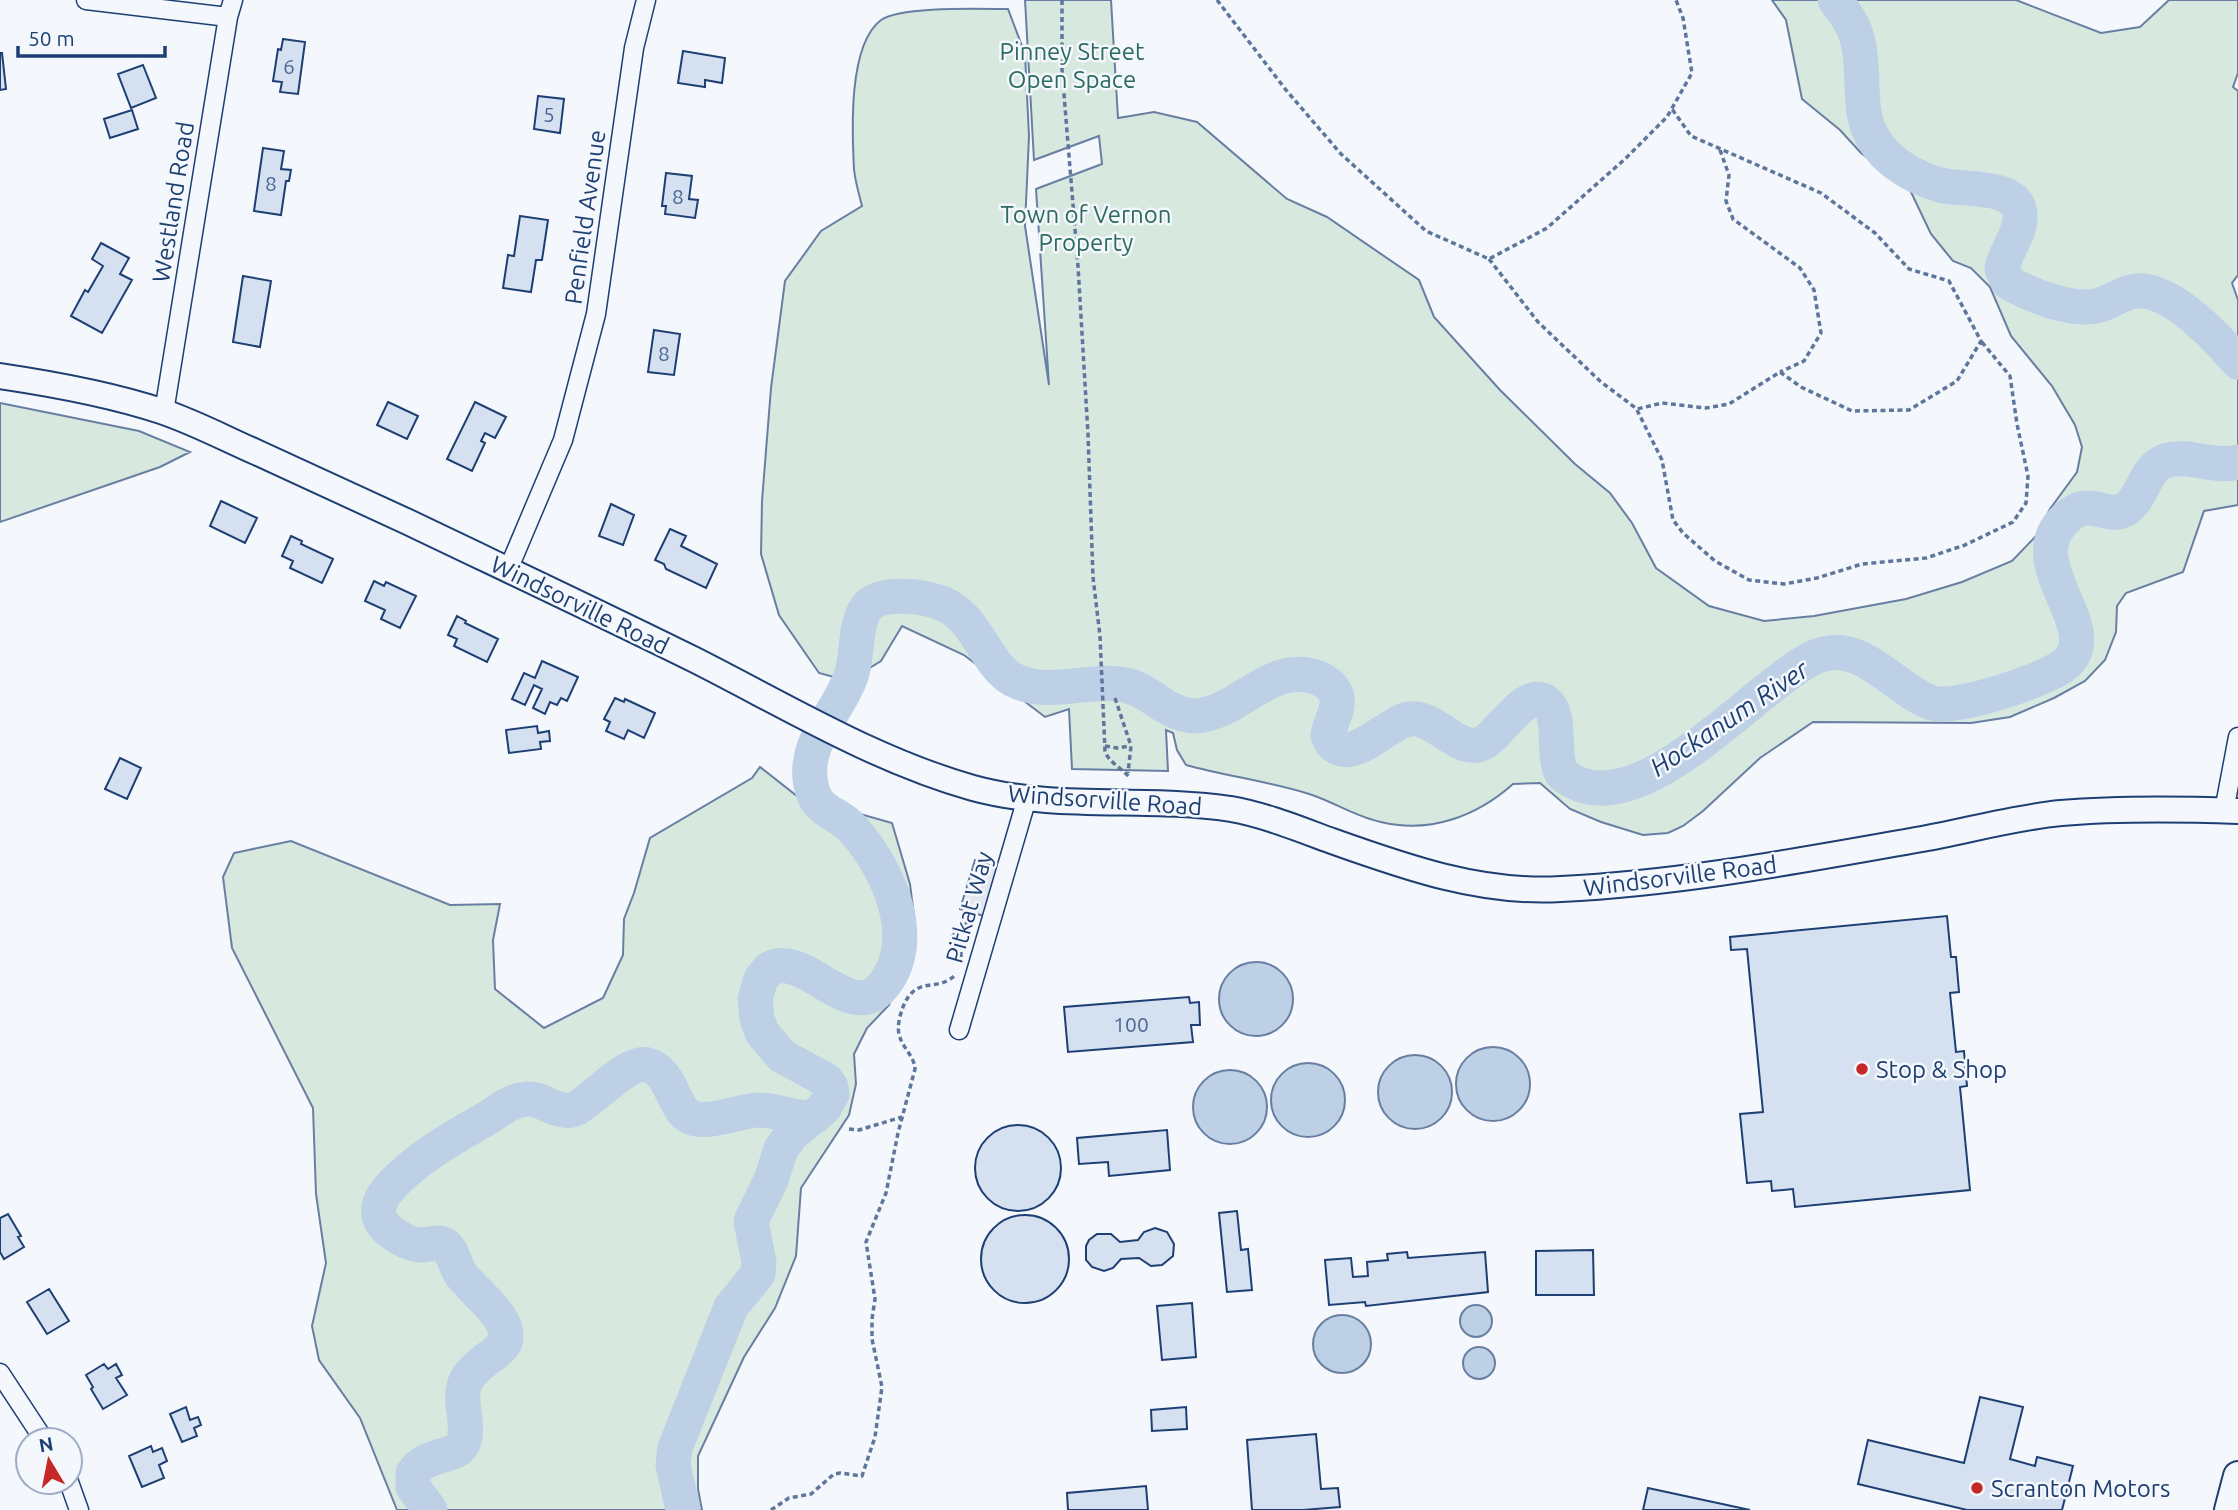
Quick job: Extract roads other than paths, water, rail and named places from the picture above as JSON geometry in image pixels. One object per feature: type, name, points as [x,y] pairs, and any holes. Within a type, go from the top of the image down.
[{"type":"main road","name":"Windsorville Road","points":[[0,376],[84,391],[164,412],[349,494],[694,660],[843,736],[934,776],[982,790],[1027,798],[1192,804],[1237,810],[1268,818],[1413,869],[1462,881],[1547,890],[1718,874],[1794,863],[2056,813],[2231,811]]},
{"type":"main road","points":[[2229,1510],[2238,1476]]},
{"type":"street","points":[[86,0],[230,8]]},
{"type":"street","name":"Penfield Avenue","points":[[508,570],[563,440],[596,314],[634,48],[646,0]]},
{"type":"street","name":"Westland Road","points":[[164,412],[230,8]]},
{"type":"street","points":[[2231,811],[2238,737]]},
{"type":"street","name":"Pitkat Way","points":[[959,1030],[1027,798]]},
{"type":"street","points":[[0,1373],[35,1426]]},
{"type":"water","points":[[1256,962],[1270,965],[1282,973],[1290,985],[1293,999],[1290,1013],[1282,1025],[1270,1033],[1256,1036],[1242,1033],[1230,1025],[1222,1013],[1219,999],[1222,985],[1230,973],[1242,965]]},
{"type":"water","points":[[1493,1047],[1507,1050],[1519,1058],[1527,1070],[1530,1084],[1527,1098],[1519,1110],[1507,1118],[1493,1121],[1479,1118],[1467,1110],[1459,1098],[1456,1084],[1459,1070],[1467,1058],[1479,1050]]},
{"type":"water","points":[[1415,1055],[1429,1058],[1441,1066],[1449,1078],[1452,1092],[1449,1106],[1441,1118],[1429,1126],[1415,1129],[1401,1126],[1389,1118],[1381,1106],[1378,1092],[1381,1078],[1389,1066],[1401,1058]]},
{"type":"water","points":[[1308,1063],[1322,1066],[1334,1074],[1342,1086],[1345,1100],[1342,1114],[1334,1126],[1322,1134],[1308,1137],[1294,1134],[1282,1126],[1274,1114],[1271,1100],[1274,1086],[1282,1074],[1294,1066]]},
{"type":"water","points":[[1230,1070],[1244,1073],[1256,1081],[1264,1093],[1267,1107],[1264,1121],[1256,1133],[1244,1141],[1230,1144],[1216,1141],[1204,1133],[1196,1121],[1193,1107],[1196,1093],[1204,1081],[1216,1073]]},
{"type":"water","points":[[1476,1305],[1487,1310],[1492,1321],[1487,1332],[1476,1337],[1465,1332],[1460,1321],[1465,1310]]},
{"type":"water","points":[[1336,1315],[1348,1315],[1363,1323],[1371,1338],[1371,1350],[1363,1365],[1348,1373],[1336,1373],[1321,1365],[1313,1350],[1313,1338],[1321,1323]]},
{"type":"water","points":[[1479,1347],[1490,1352],[1495,1363],[1490,1374],[1479,1379],[1468,1374],[1463,1363],[1468,1352]]},
{"type":"waterway","name":"Hockanum River","points":[[1835,0],[1857,36],[1861,57],[1864,114],[1874,141],[1885,154],[1904,169],[1925,180],[1950,187],[1999,193],[2017,204],[2020,221],[2002,269],[2008,282],[2040,297],[2078,307],[2100,305],[2133,292],[2145,291],[2158,295],[2196,319],[2238,362]]},
{"type":"waterway","name":"Hockanum River","points":[[683,1510],[673,1465],[675,1448],[731,1307],[758,1274],[759,1262],[751,1221],[771,1180],[781,1149],[791,1135],[824,1108],[832,1094],[826,1080],[782,1056],[763,1034],[757,1019],[755,999],[761,979],[769,969],[783,966],[797,969],[842,993],[856,997],[869,996],[882,987],[894,968],[899,948],[895,904],[877,862],[852,828],[822,807],[811,785],[810,770],[816,742],[851,676],[861,619],[869,605],[892,597],[935,601],[950,607],[962,617],[997,665],[1006,675],[1018,682],[1044,687],[1112,683],[1131,686],[1174,711],[1188,715],[1198,716],[1218,711],[1272,680],[1302,674],[1318,678],[1336,694],[1337,708],[1328,736],[1335,746],[1344,750],[1365,744],[1405,720],[1416,719],[1436,727],[1464,744],[1483,743],[1521,707],[1538,699],[1546,702],[1554,716],[1557,757],[1562,774],[1591,787],[1624,785],[1658,771],[1693,748],[1790,673],[1815,657],[1832,653],[1862,659],[1918,696],[1932,703],[1944,704],[1999,693],[2052,672],[2063,666],[2075,651],[2076,633],[2054,573],[2050,552],[2055,532],[2071,514],[2079,510],[2093,508],[2120,512],[2126,509],[2137,497],[2148,476],[2165,461],[2183,459],[2220,464],[2238,462]]},
{"type":"waterway","name":"Hockanum River","points":[[430,1510],[413,1487],[413,1473],[425,1462],[453,1452],[462,1445],[466,1431],[463,1399],[465,1383],[474,1370],[503,1346],[506,1333],[497,1314],[460,1273],[445,1245],[412,1243],[394,1234],[383,1224],[379,1207],[394,1183],[436,1149],[510,1104],[533,1099],[558,1109],[571,1110],[621,1074],[640,1065],[648,1065],[662,1075],[684,1113],[690,1117],[714,1119],[758,1110],[802,1117],[815,1116]]},
{"type":"place","name":"Stop & Shop","points":[[1862,1069]]},
{"type":"place","name":"Scranton Motors","points":[[1977,1488]]},
{"type":"park label","name":"Pinney Street Open Space","points":[[1072,65]]},
{"type":"park label","name":"Town of Vernon Property","points":[[1086,228]]}]
